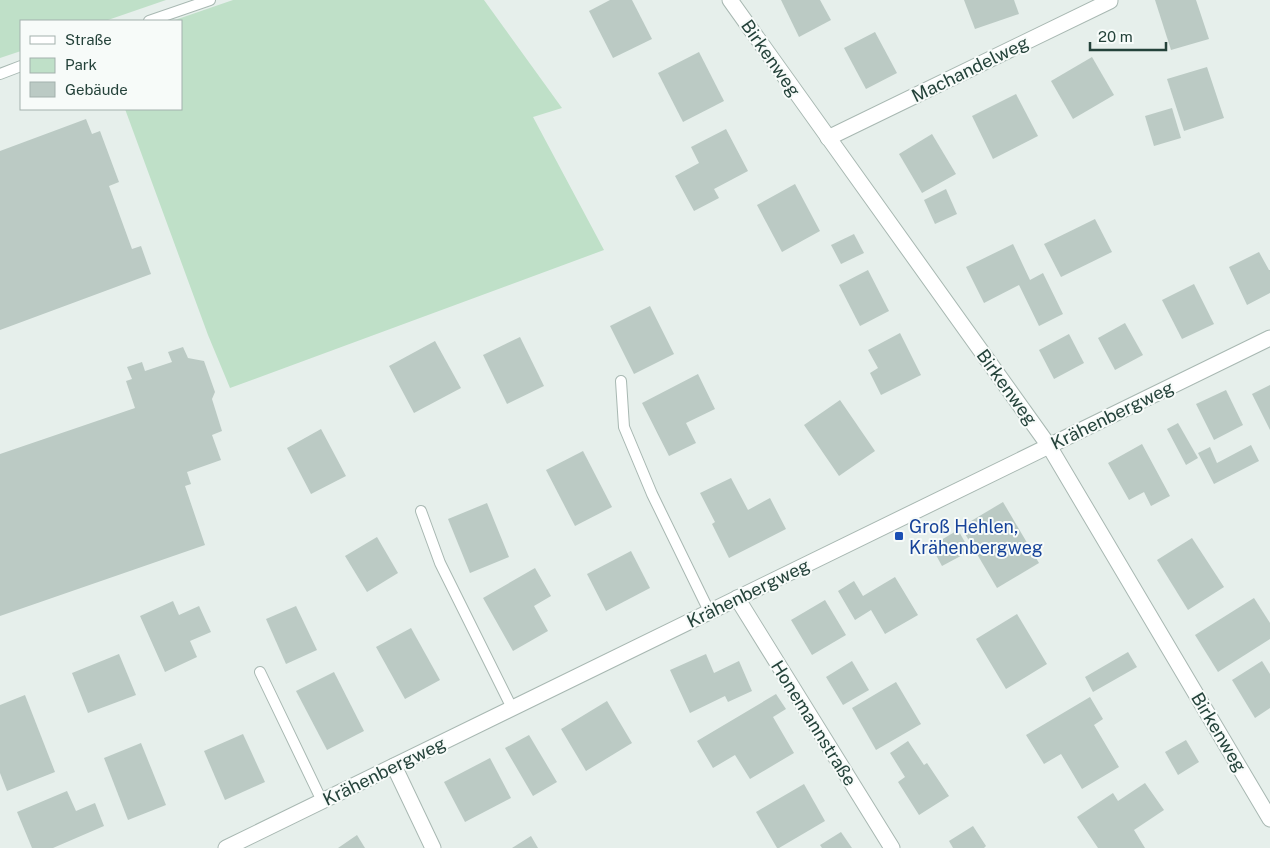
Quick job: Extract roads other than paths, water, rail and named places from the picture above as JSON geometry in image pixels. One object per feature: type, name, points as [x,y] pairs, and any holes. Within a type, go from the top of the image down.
[{"type":"street","name":"Birkenweg","points":[[730,0],[1049,446],[1270,819]]},
{"type":"street","name":"Machandelweg","points":[[828,138],[1110,0]]},
{"type":"street","name":"Krähenbergweg","points":[[226,848],[1270,338]]},
{"type":"street","name":"Honemannstraße","points":[[737,598],[892,848]]},
{"type":"street","points":[[394,766],[433,848]]},
{"type":"lane","points":[[152,20],[210,0]]},
{"type":"lane","points":[[0,74],[20,66]]},
{"type":"lane","points":[[622,381],[624,427],[652,494],[710,612]]},
{"type":"lane","points":[[421,511],[440,563],[512,708]]},
{"type":"lane","points":[[260,672],[322,801]]},
{"type":"place","name":"Groß Hehlen, Krähenbergweg","points":[[899,536]]}]
